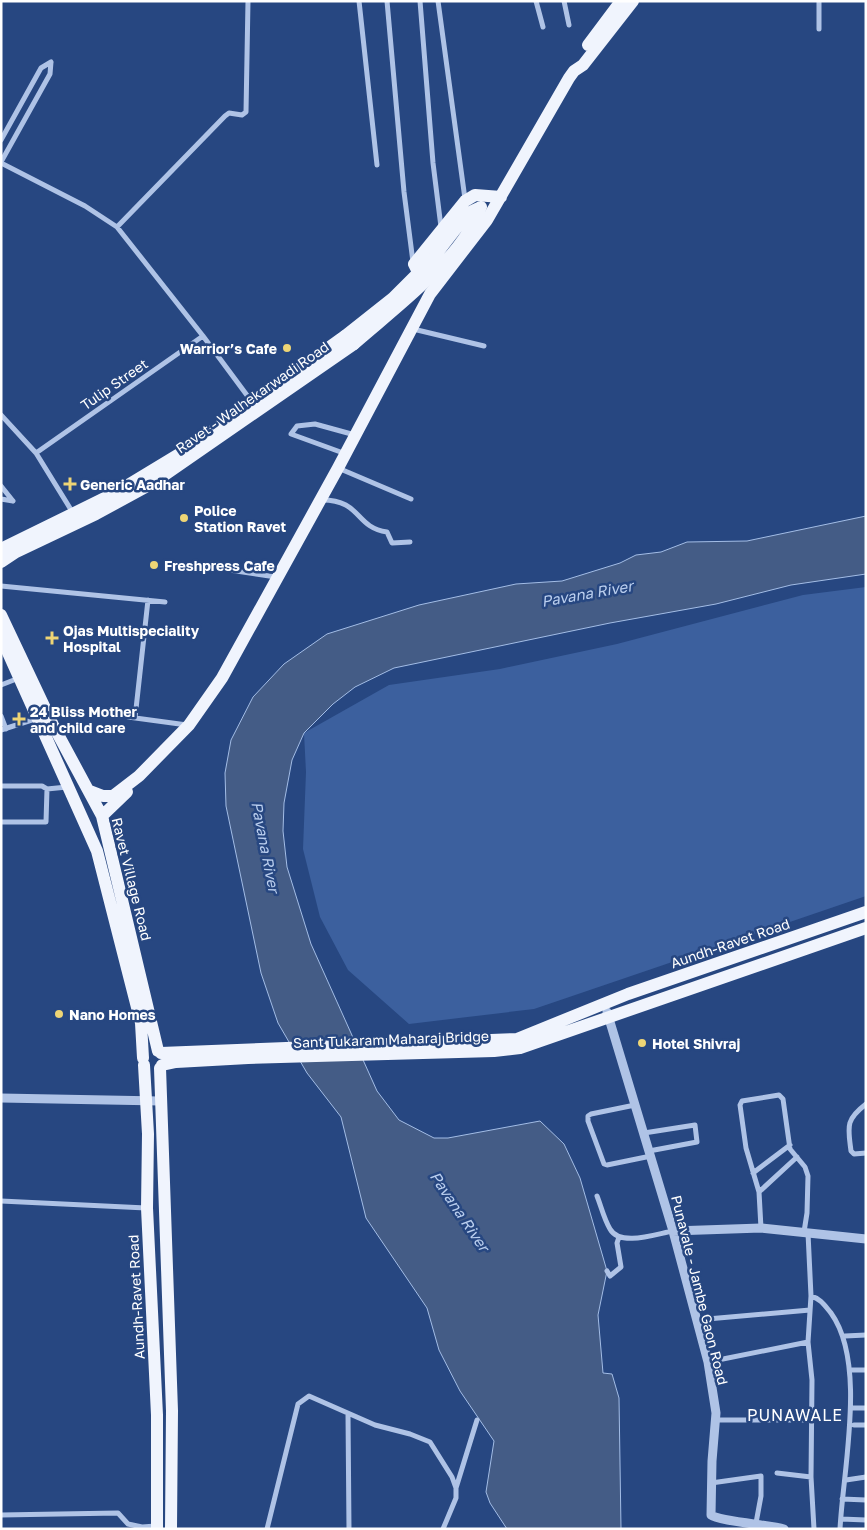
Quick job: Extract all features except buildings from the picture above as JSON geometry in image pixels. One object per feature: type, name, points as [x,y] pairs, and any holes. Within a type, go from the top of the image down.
[{"type":"main road","points":[[611,21],[621,1]]},
{"type":"main road","points":[[611,21],[633,1]]},
{"type":"main road","name":"Ravet - Walhekarwadi Road","points":[[1,549],[153,484],[402,304],[441,266],[475,222],[574,71],[577,59],[611,21]]},
{"type":"main road","points":[[89,830],[102,828],[103,819],[139,776],[189,725],[222,678],[356,436],[430,294],[458,259],[490,200],[475,195],[465,201],[414,264],[430,294]]},
{"type":"main road","name":"Ravet - Walhekarwadi Road","points":[[1,562],[76,518]]},
{"type":"main road","name":"Ravet Village Road","points":[[1,615],[103,819],[160,1060]]},
{"type":"main road","name":"Ravet Village Road","points":[[1,637],[5,655],[20,678],[70,788],[72,797],[89,830],[106,879],[141,1023],[144,1062]]},
{"type":"main road","points":[[70,788],[76,785],[86,787],[103,796],[113,796],[139,776]]},
{"type":"main road","name":"Aundh-Ravet Road","points":[[533,1039],[628,994],[866,912]]},
{"type":"main road","points":[[533,1039],[609,1018],[866,928]]},
{"type":"main road","name":"Sant Tukaram Maharaj Bridge","points":[[160,1060],[247,1053],[533,1039]]},
{"type":"main road","points":[[149,1051],[160,1060],[151,1070],[144,1062],[149,1051]]},
{"type":"main road","points":[[160,1060],[172,1411],[171,1529]]},
{"type":"main road","name":"Aundh-Ravet Road","points":[[144,1062],[147,1208],[157,1415],[157,1527]]},
{"type":"street","points":[[117,227],[225,116],[230,113],[242,115],[246,112],[248,1]]},
{"type":"street","points":[[359,1],[377,165]]},
{"type":"street","points":[[387,1],[404,192],[414,264]]},
{"type":"street","points":[[420,1],[441,232]]},
{"type":"street","points":[[438,1],[465,201]]},
{"type":"street","points":[[536,1],[543,27]]},
{"type":"street","points":[[564,1],[569,25]]},
{"type":"street","points":[[819,1],[819,29]]},
{"type":"street","points":[[1,140],[41,68],[51,62],[50,74],[1,162],[85,206],[117,227],[203,336],[256,408]]},
{"type":"street","points":[[413,329],[484,346]]},
{"type":"street","name":"Tulip Street","points":[[36,453],[203,336]]},
{"type":"street","points":[[1,415],[36,453],[76,518]]},
{"type":"street","points":[[346,454],[291,434],[296,426],[315,424],[356,436]]},
{"type":"street","points":[[338,468],[411,499]]},
{"type":"street","points":[[1,486],[13,501],[1,499]]},
{"type":"street","points":[[319,500],[337,500],[348,505],[373,530],[387,532],[392,543],[410,542]]},
{"type":"street","points":[[196,565],[277,577]]},
{"type":"street","points":[[1,586],[166,602]]},
{"type":"street","points":[[135,718],[148,600]]},
{"type":"street","points":[[1,685],[20,678]]},
{"type":"street","points":[[1,716],[4,730],[38,718]]},
{"type":"street","points":[[128,717],[189,725]]},
{"type":"street","points":[[1,786],[42,786],[47,789],[70,788]]},
{"type":"street","points":[[1,822],[46,822],[47,789]]},
{"type":"street","name":"Punavale - Jambe Gaon Road","points":[[605,1005],[673,1232],[708,1362],[716,1420],[710,1510],[714,1518],[756,1523],[784,1529]]},
{"type":"street","points":[[761,1228],[759,1192],[746,1148],[740,1102],[782,1096],[790,1145],[808,1176],[806,1232],[812,1296],[808,1342],[811,1366],[811,1477],[814,1529]]},
{"type":"street","points":[[1,1098],[160,1101]]},
{"type":"street","points":[[635,1104],[588,1116],[588,1121],[604,1164],[608,1166],[650,1153],[697,1142],[695,1125],[644,1133]]},
{"type":"street","points":[[866,1104],[854,1113],[848,1128],[851,1151],[854,1154],[866,1153]]},
{"type":"street","points":[[754,1173],[790,1145]]},
{"type":"street","points":[[759,1192],[798,1157]]},
{"type":"street","points":[[597,1196],[610,1230],[619,1237],[631,1238],[673,1232],[761,1228],[866,1240]]},
{"type":"street","points":[[1,1201],[147,1208]]},
{"type":"street","points":[[607,1271],[610,1276],[621,1267],[617,1243],[619,1237]]},
{"type":"street","points":[[812,1296],[819,1298],[842,1327],[851,1370],[854,1425],[842,1499],[840,1529]]},
{"type":"street","points":[[696,1320],[810,1310]]},
{"type":"street","points":[[845,1336],[866,1335]]},
{"type":"street","points":[[708,1362],[808,1342]]},
{"type":"street","points":[[851,1370],[866,1370]]},
{"type":"street","points":[[267,1529],[298,1404],[302,1399],[314,1396],[375,1426],[410,1434],[430,1442],[452,1477],[456,1488]]},
{"type":"street","points":[[853,1408],[866,1408]]},
{"type":"street","points":[[348,1414],[349,1529]]},
{"type":"street","points":[[443,1529],[456,1498],[456,1488],[477,1420]]},
{"type":"street","points":[[716,1420],[812,1420]]},
{"type":"street","points":[[854,1425],[866,1425]]},
{"type":"street","points":[[777,1473],[811,1477]]},
{"type":"street","points":[[711,1483],[761,1476],[761,1496],[756,1523]]},
{"type":"street","points":[[846,1480],[866,1477]]},
{"type":"street","points":[[842,1499],[866,1500]]},
{"type":"street","points":[[1,1515],[118,1513],[128,1524],[157,1527]]},
{"type":"street","points":[[841,1519],[866,1520]]},
{"type":"shaded area","points":[[866,587],[866,896],[534,1009],[409,1024],[348,970],[320,917],[303,849],[306,772],[304,733],[389,685],[500,669],[617,644],[803,595]]},
{"type":"water","name":"Pavana River","points":[[866,516],[866,574],[791,585],[716,604],[610,623],[394,668],[355,687],[333,704],[304,733],[292,760],[284,803],[283,831],[287,867],[311,944],[377,1091],[399,1120],[434,1138],[448,1138],[540,1121],[564,1144],[580,1178],[607,1271],[598,1315],[603,1373],[612,1374],[619,1398],[621,1529],[507,1529],[490,1503],[486,1492],[494,1441],[460,1391],[439,1350],[427,1308],[366,1218],[341,1117],[307,1073],[278,1023],[261,973],[226,806],[225,773],[231,740],[253,697],[284,664],[327,634],[419,605],[516,584],[562,581],[620,563],[636,555],[661,552],[687,542],[747,541]]},
{"type":"place","name":"Warrior’s Cafe","points":[[287,348]]},
{"type":"place","name":"Generic Aadhar","points":[[70,484]]},
{"type":"place","name":"Police Station Ravet","points":[[184,518]]},
{"type":"place","name":"Freshpress Cafe","points":[[154,565]]},
{"type":"place","name":"Ojas Multispeciality Hospital","points":[[52,638]]},
{"type":"place","name":"24 Bliss Mother and child care","points":[[19,719]]},
{"type":"place","name":"Nano Homes","points":[[59,1014]]},
{"type":"place","name":"Hotel Shivraj","points":[[642,1043]]},
{"type":"district","name":"PUNAWALE","points":[[795,1415]]}]
